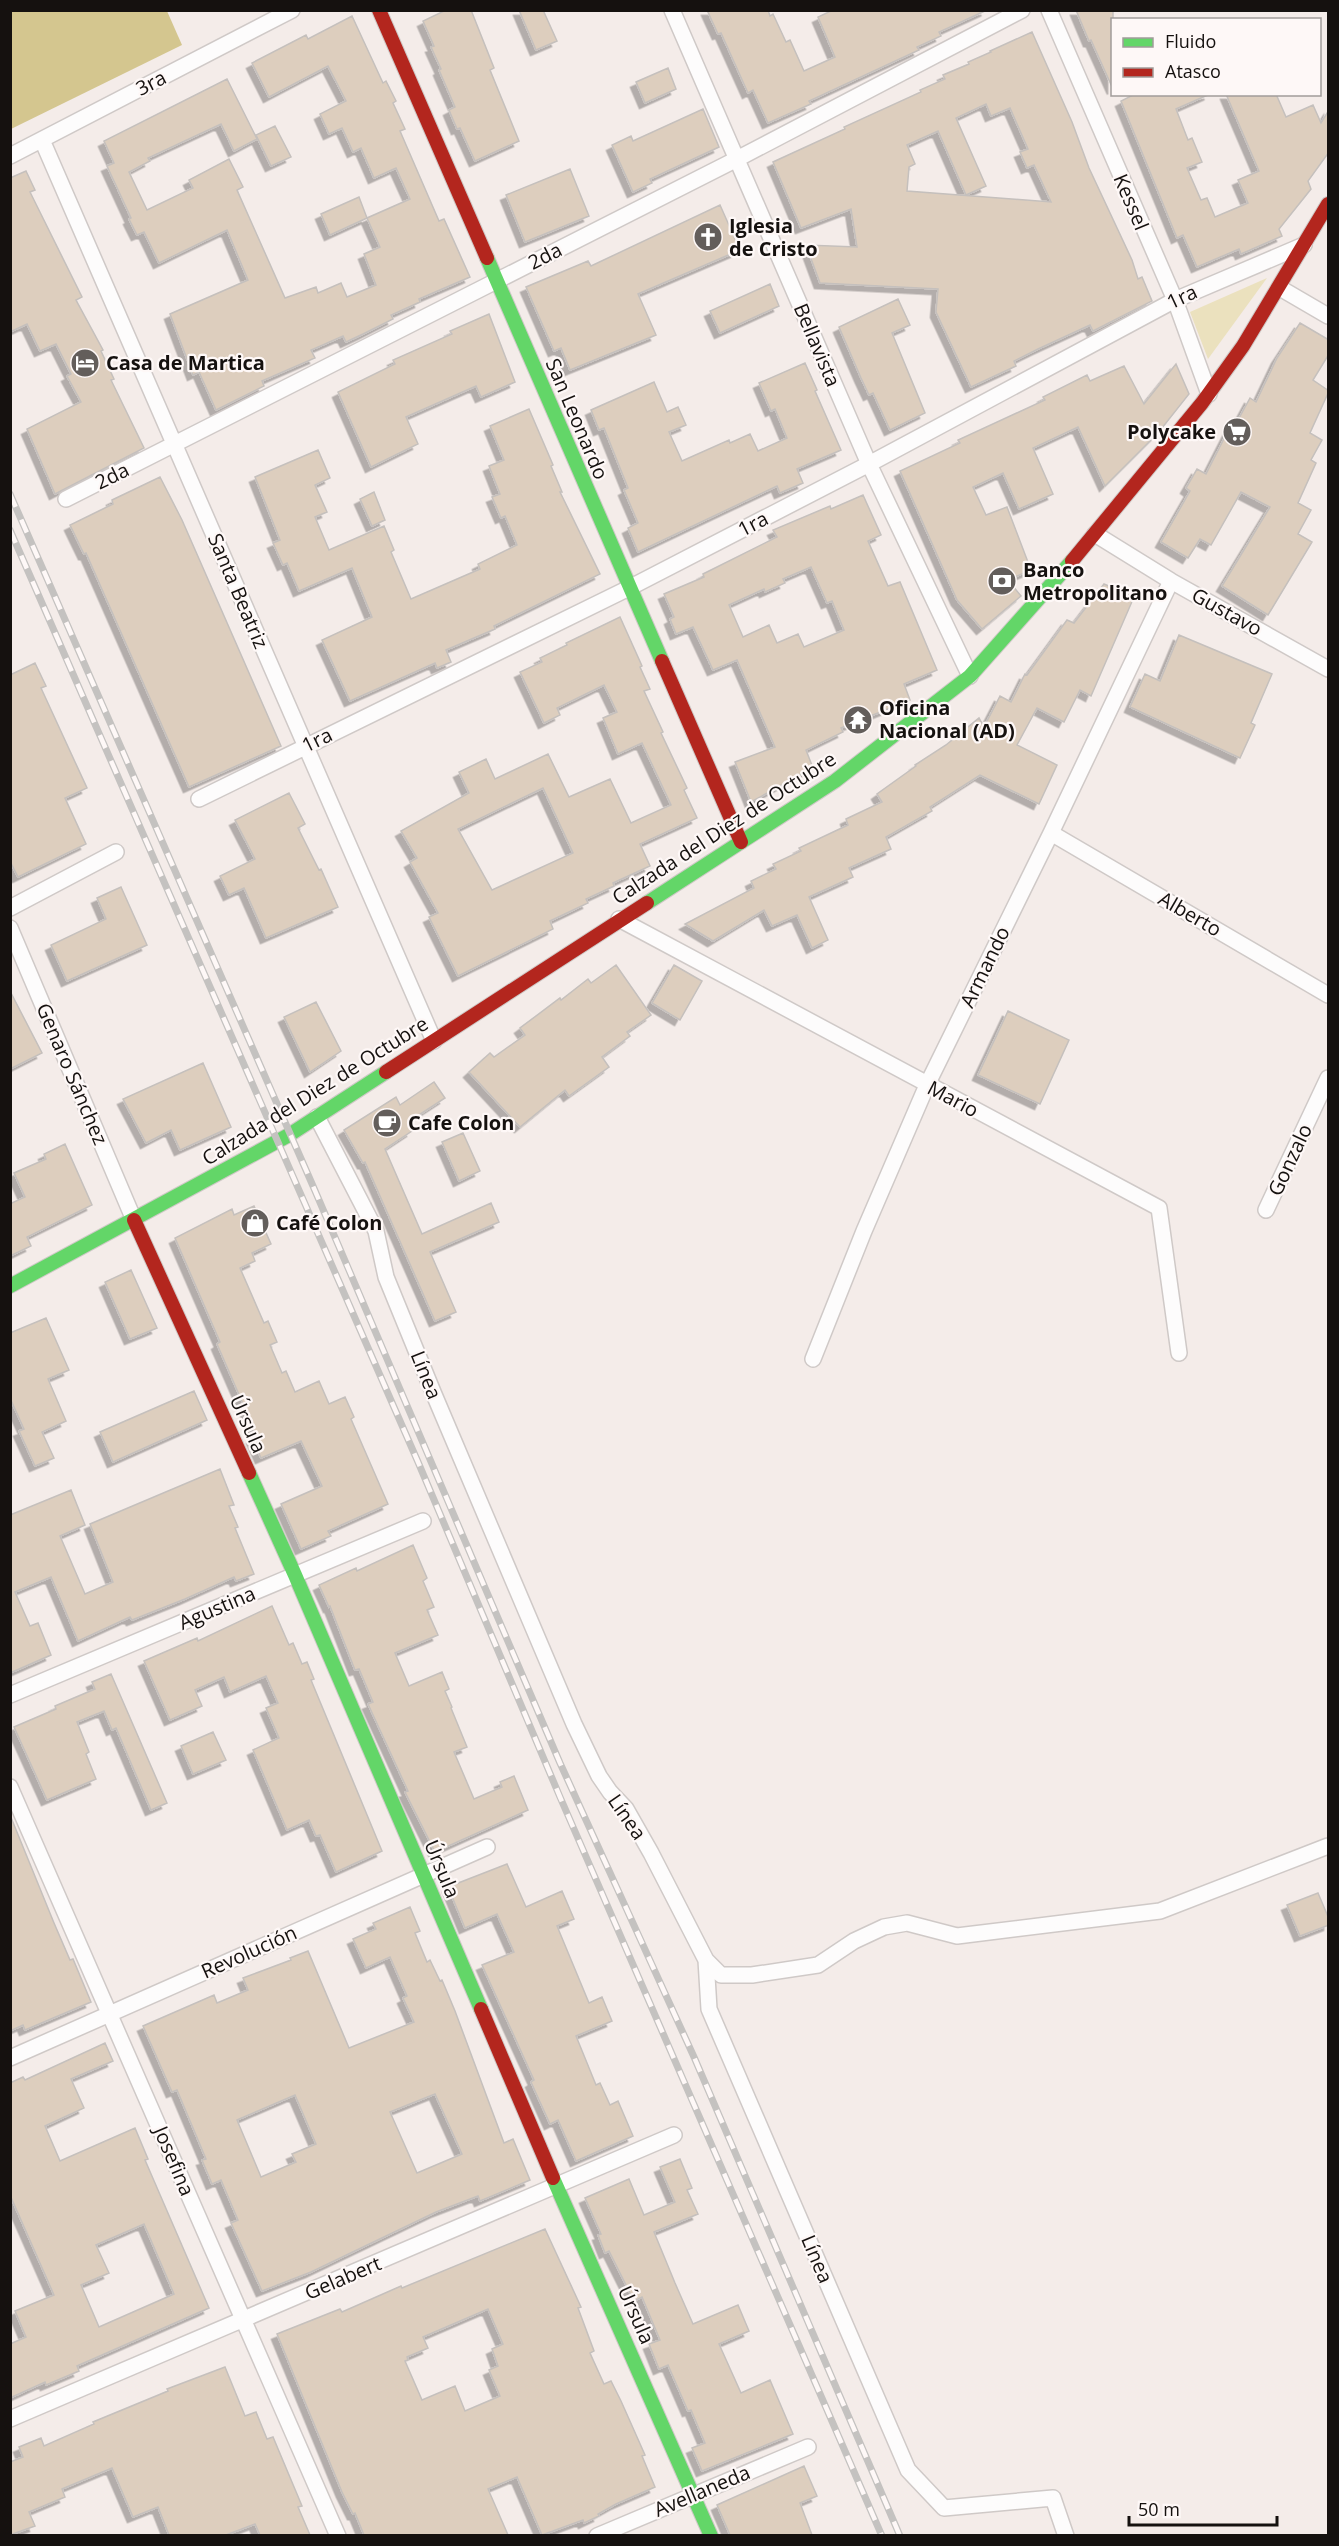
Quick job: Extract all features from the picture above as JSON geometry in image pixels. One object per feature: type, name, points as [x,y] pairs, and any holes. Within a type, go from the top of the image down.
[{"type":"street","name":"3ra","points":[[10,156],[292,10]]},
{"type":"street","name":"San Leonardo","points":[[379,10],[741,842]]},
{"type":"street","name":"Bellavista","points":[[672,10],[869,464],[970,676]]},
{"type":"street","name":"2da","points":[[66,499],[737,159],[1023,10]]},
{"type":"street","name":"Kessel","points":[[1049,10],[1175,300],[1209,394]]},
{"type":"street","name":"Santa Beatriz","points":[[42,140],[434,1041]]},
{"type":"street","name":"Calzada del Diez de Octubre","points":[[10,1286],[289,1135],[835,781],[896,736],[970,676],[1095,534],[1209,394],[1244,346],[1329,204]]},
{"type":"street","name":"1ra","points":[[199,799],[629,588],[869,464],[1175,300],[1304,245]]},
{"type":"street","points":[[1280,288],[1329,316]]},
{"type":"street","name":"Gustavo","points":[[1095,534],[1171,581],[1329,669]]},
{"type":"street","name":"Armando","points":[[813,1359],[864,1231],[927,1085],[1051,833],[1171,581]]},
{"type":"street","name":"Alberto","points":[[1051,833],[1329,995]]},
{"type":"street","points":[[10,908],[116,852]]},
{"type":"street","name":"Mario","points":[[619,919],[1159,1208],[1179,1353]]},
{"type":"street","name":"Genaro Sánchez","points":[[10,928],[134,1220]]},
{"type":"street","name":"Gonzalo","points":[[1266,1210],[1329,1078]]},
{"type":"street","name":"Línea","points":[[317,1117],[376,1232],[386,1277],[574,1724],[599,1776],[626,1809],[651,1853],[706,1960],[708,2008],[908,2470],[944,2508],[1053,2498],[1066,2535]]},
{"type":"street","name":"Úrsula","points":[[134,1220],[295,1575],[557,2186],[711,2535]]},
{"type":"street","name":"Agustina","points":[[10,1695],[423,1521]]},
{"type":"street","name":"Josefina","points":[[10,1787],[112,2014],[242,2321],[338,2535]]},
{"type":"street","points":[[706,1960],[721,1975],[752,1975],[818,1965],[854,1941],[884,1927],[907,1923],[957,1936],[1160,1911],[1329,1846]]},
{"type":"street","name":"Revolución","points":[[10,2058],[487,1847]]},
{"type":"street","name":"Gelabert","points":[[10,2419],[674,2135]]},
{"type":"street","name":"Avellaneda","points":[[597,2535],[693,2493],[808,2447]]},
{"type":"shaded area","points":[[11,10],[167,11],[182,45],[11,129]]},
{"type":"shaded area","points":[[1267,278],[1208,359],[1190,312]]},
{"type":"building","points":[[446,10],[471,10],[494,68],[490,70],[519,141],[475,161],[449,110],[455,107],[439,70],[441,69],[431,47],[434,46],[423,21]]},
{"type":"building","points":[[519,10],[543,10],[557,41],[536,50]]},
{"type":"building","points":[[707,10],[768,10],[770,16],[773,14],[786,42],[790,40],[804,71],[835,57],[818,17],[833,10],[987,10],[939,32],[941,36],[917,47],[919,50],[809,101],[811,104],[768,123],[753,90],[748,93],[721,33],[718,34]]},
{"type":"building","points":[[1076,10],[1113,10],[1111,85],[1091,40],[1089,41]]},
{"type":"building","points":[[352,16],[383,83],[386,81],[396,101],[393,103],[405,129],[400,131],[439,221],[444,219],[470,277],[419,299],[420,302],[391,315],[393,319],[346,342],[343,336],[311,350],[315,358],[262,381],[264,386],[216,410],[199,372],[193,375],[170,314],[248,280],[227,230],[159,263],[144,232],[137,235],[129,219],[131,218],[107,166],[114,163],[104,141],[227,79],[257,139],[234,151],[221,124],[148,158],[150,161],[129,172],[147,210],[193,188],[189,180],[229,159],[243,187],[237,190],[285,298],[316,287],[318,293],[341,283],[347,297],[376,285],[364,254],[380,247],[367,218],[410,199],[396,168],[374,178],[361,148],[353,152],[342,128],[329,134],[320,114],[346,101],[328,66],[269,97],[252,63],[306,35],[308,39]]},
{"type":"building","points":[[1032,32],[1072,122],[1089,168],[1132,260],[1138,279],[1142,277],[1152,301],[1093,331],[1090,325],[1038,349],[1014,361],[1016,366],[971,387],[936,312],[938,289],[820,283],[806,245],[857,247],[851,209],[801,228],[773,162],[921,92],[920,90],[945,79],[943,75],[969,64],[968,62]],"holes":[[[986,104],[991,116],[1010,108],[1028,149],[1020,152],[1027,168],[1034,165],[1051,202],[907,191],[909,167],[915,164],[907,145],[938,131],[966,195],[986,186],[956,118]]]},
{"type":"building","points":[[668,68],[676,89],[645,103],[636,82]]},
{"type":"building","points":[[1131,96],[1205,96],[1176,109],[1188,140],[1192,138],[1202,162],[1187,168],[1201,200],[1207,198],[1215,217],[1248,203],[1238,180],[1259,171],[1227,96],[1277,96],[1286,117],[1313,105],[1321,123],[1329,110],[1329,152],[1308,181],[1311,189],[1279,229],[1282,236],[1241,254],[1239,249],[1197,267],[1183,235],[1177,238],[1121,101]]},
{"type":"building","points":[[703,109],[719,147],[650,179],[652,183],[633,192],[612,145],[631,136],[633,141]]},
{"type":"building","points":[[275,126],[291,157],[271,166],[256,135]]},
{"type":"building","points":[[570,169],[589,216],[525,242],[506,195]]},
{"type":"building","points":[[26,171],[35,190],[30,192],[82,297],[76,300],[103,350],[101,351],[114,379],[111,380],[144,448],[55,494],[27,429],[81,402],[67,376],[71,374],[56,344],[40,351],[27,324],[10,332],[10,178]]},
{"type":"building","points":[[359,197],[367,218],[330,235],[321,214]]},
{"type":"building","points":[[720,205],[740,250],[638,294],[656,335],[570,370],[561,348],[554,351],[526,287],[588,261],[591,266]]},
{"type":"building","points":[[770,284],[779,306],[720,333],[710,311]]},
{"type":"building","points":[[898,299],[910,325],[892,333],[925,413],[890,430],[873,393],[869,395],[839,327]]},
{"type":"building","points":[[489,314],[515,382],[481,397],[476,386],[406,417],[418,444],[371,467],[338,392],[395,364],[393,360],[452,334],[450,331]]},
{"type":"building","points":[[1300,323],[1329,340],[1329,354],[1313,380],[1329,391],[1310,433],[1322,440],[1311,460],[1316,463],[1298,503],[1311,510],[1298,534],[1312,542],[1268,615],[1222,586],[1270,507],[1241,492],[1211,545],[1200,539],[1188,558],[1161,542],[1190,491],[1186,488],[1197,469],[1206,474],[1234,419],[1238,420],[1250,398],[1256,402],[1277,358]]},
{"type":"building","points":[[805,363],[841,450],[797,469],[803,483],[780,493],[777,486],[638,552],[628,528],[638,523],[624,490],[628,488],[604,428],[599,430],[591,410],[654,382],[667,412],[678,407],[686,425],[669,432],[682,461],[729,440],[730,443],[750,434],[758,451],[787,438],[775,409],[771,411],[759,383]]},
{"type":"building","points":[[1176,364],[1189,394],[1158,433],[1105,486],[1078,427],[1033,448],[1053,494],[1019,509],[1003,473],[973,487],[986,515],[1007,507],[1031,570],[1008,580],[1021,596],[982,629],[957,600],[900,471],[960,443],[958,440],[1045,400],[1043,397],[1087,375],[1090,381],[1124,366],[1144,404]]},
{"type":"building","points":[[529,409],[553,465],[551,466],[562,492],[560,492],[600,574],[494,626],[495,629],[446,650],[451,662],[437,668],[435,663],[350,701],[322,640],[372,617],[352,568],[299,591],[287,563],[283,565],[273,543],[280,540],[255,477],[318,450],[330,478],[315,485],[327,512],[315,517],[329,550],[384,526],[394,550],[391,552],[411,599],[480,569],[478,564],[517,545],[505,516],[501,518],[492,497],[500,494],[489,466],[504,460],[490,426]]},
{"type":"building","points":[[160,477],[182,520],[281,746],[189,787],[86,553],[84,554],[70,525],[113,504],[112,500]]},
{"type":"building","points":[[374,492],[385,520],[372,526],[360,499]]},
{"type":"building","points":[[863,495],[881,535],[868,541],[888,586],[900,582],[937,670],[904,684],[910,700],[841,728],[843,732],[806,750],[813,768],[751,802],[735,762],[775,747],[737,660],[713,670],[693,627],[676,634],[670,619],[674,617],[664,594],[704,577],[703,574],[777,537],[773,530],[830,506],[831,509]],"holes":[[[811,567],[827,603],[832,601],[844,630],[804,647],[798,634],[777,643],[769,625],[743,637],[729,605],[764,589],[765,592],[785,583],[783,579]]]},
{"type":"building","points":[[1104,584],[1134,597],[1091,696],[1080,690],[1064,722],[1037,708],[1017,745],[1057,765],[1039,804],[980,775],[930,807],[932,811],[886,837],[891,849],[849,868],[853,877],[809,897],[828,940],[812,948],[797,915],[772,926],[764,910],[713,941],[685,924],[754,888],[751,881],[776,869],[773,864],[801,851],[799,848],[848,825],[846,819],[882,802],[877,794],[946,745],[979,718],[984,727],[1000,696],[1011,702],[1025,674],[1027,675],[1067,620],[1074,623]]},
{"type":"building","points":[[620,617],[650,689],[644,691],[687,788],[684,790],[697,818],[640,844],[650,866],[613,883],[614,886],[586,899],[588,903],[550,921],[553,929],[458,976],[429,917],[438,913],[410,862],[417,858],[401,831],[469,793],[459,772],[486,759],[495,779],[548,754],[569,797],[610,779],[631,823],[671,805],[642,743],[618,754],[603,718],[617,712],[604,685],[557,708],[560,715],[544,723],[520,672],[542,662],[540,658],[567,645],[566,643]],"holes":[[[543,788],[573,853],[492,890],[458,829]]]},
{"type":"building","points":[[1179,635],[1272,674],[1251,723],[1255,725],[1240,758],[1130,707],[1145,674],[1160,681]]},
{"type":"building","points":[[35,663],[46,686],[41,688],[87,788],[65,798],[86,844],[18,877],[10,861],[10,675]]},
{"type":"building","points":[[289,793],[305,824],[298,828],[319,870],[321,869],[338,907],[266,938],[244,888],[229,895],[220,876],[255,859],[235,820]]},
{"type":"building","points":[[121,887],[147,945],[67,981],[51,945],[106,919],[97,898]]},
{"type":"building","points":[[616,965],[651,1015],[627,1032],[630,1036],[602,1057],[609,1067],[569,1096],[565,1090],[520,1127],[469,1072],[490,1053],[494,1057],[525,1035],[520,1028],[560,998],[561,1000],[588,979],[591,983]]},
{"type":"building","points":[[674,965],[702,981],[680,1020],[652,1003]]},
{"type":"building","points":[[10,991],[42,1053],[10,1069]]},
{"type":"building","points":[[316,1002],[341,1051],[310,1072],[284,1017]]},
{"type":"building","points":[[1008,1011],[1069,1040],[1040,1104],[978,1075]]},
{"type":"building","points":[[203,1063],[231,1127],[180,1150],[171,1130],[146,1143],[123,1099]]},
{"type":"building","points":[[434,1082],[445,1098],[408,1122],[412,1131],[385,1149],[422,1234],[491,1203],[499,1222],[430,1252],[456,1312],[435,1321],[365,1162],[363,1163],[344,1130],[396,1097],[400,1105]]},
{"type":"building","points":[[463,1133],[480,1171],[459,1181],[442,1142]]},
{"type":"building","points":[[65,1144],[92,1205],[27,1237],[31,1246],[10,1256],[10,1199],[12,1203],[25,1197],[14,1173],[46,1159],[44,1154]]},
{"type":"building","points":[[254,1206],[271,1244],[252,1253],[255,1261],[240,1268],[264,1323],[268,1321],[277,1342],[270,1345],[282,1373],[286,1371],[295,1392],[319,1381],[329,1404],[345,1397],[354,1417],[351,1419],[388,1504],[328,1531],[331,1536],[301,1549],[281,1504],[322,1486],[301,1441],[261,1458],[252,1438],[256,1436],[217,1344],[220,1342],[175,1238],[232,1209],[234,1215]]},
{"type":"building","points":[[131,1270],[157,1328],[130,1339],[105,1282]]},
{"type":"building","points":[[46,1318],[69,1370],[48,1379],[66,1421],[42,1432],[54,1458],[35,1466],[19,1431],[24,1429],[10,1398],[10,1333]]},
{"type":"building","points":[[194,1391],[207,1420],[113,1462],[100,1432]]},
{"type":"building","points":[[220,1469],[234,1505],[229,1506],[238,1527],[235,1528],[254,1574],[236,1581],[234,1577],[132,1620],[130,1617],[78,1641],[51,1577],[15,1592],[30,1626],[38,1623],[51,1655],[10,1673],[10,1515],[71,1490],[85,1525],[60,1536],[85,1594],[113,1582],[90,1524]]},
{"type":"building","points":[[413,1545],[427,1578],[423,1581],[434,1607],[427,1610],[438,1635],[395,1653],[409,1686],[442,1672],[449,1689],[445,1691],[467,1747],[454,1752],[474,1799],[502,1787],[500,1782],[514,1776],[528,1810],[435,1852],[405,1792],[408,1791],[368,1704],[373,1702],[359,1669],[355,1670],[330,1606],[319,1585],[356,1568],[357,1571]]},
{"type":"building","points":[[272,1606],[289,1645],[293,1643],[302,1664],[307,1662],[314,1679],[311,1680],[382,1851],[336,1872],[320,1835],[316,1836],[309,1820],[287,1830],[253,1750],[279,1738],[266,1708],[278,1703],[266,1676],[230,1692],[224,1677],[195,1690],[202,1706],[170,1720],[144,1661],[197,1638],[198,1641]]},
{"type":"building","points":[[111,1674],[167,1803],[151,1810],[116,1728],[112,1730],[104,1711],[77,1722],[89,1752],[86,1754],[96,1779],[47,1800],[14,1727],[95,1689],[92,1682]]},
{"type":"building","points":[[213,1732],[226,1760],[193,1774],[181,1746]]},
{"type":"building","points":[[10,1815],[70,1960],[73,1959],[91,2002],[25,2030],[23,2025],[10,2031]]},
{"type":"building","points":[[507,1864],[526,1907],[562,1891],[574,1919],[557,1926],[589,2003],[602,1997],[612,2021],[576,2036],[596,2085],[600,2083],[610,2105],[618,2101],[633,2136],[576,2161],[558,2120],[550,2124],[531,2082],[534,2080],[482,1965],[514,1952],[497,1914],[465,1928],[448,1887]]},
{"type":"building","points":[[1318,1893],[1329,1919],[1329,1925],[1300,1936],[1287,1905]]},
{"type":"building","points":[[410,1907],[420,1931],[415,1933],[427,1962],[430,1960],[440,1981],[442,1980],[504,2143],[513,2139],[530,2180],[480,2201],[478,2196],[436,2212],[311,2272],[262,2291],[231,2223],[238,2220],[221,2180],[212,2184],[202,2160],[206,2159],[177,2090],[172,2092],[143,2026],[214,1995],[217,2003],[248,1990],[243,1978],[308,1951],[349,2048],[414,2022],[403,1998],[407,1996],[390,1957],[366,1968],[353,1939],[376,1929],[373,1923]],"holes":[[[435,2094],[462,2154],[417,2173],[390,2112]],[[295,2095],[316,2144],[292,2154],[296,2162],[261,2177],[237,2120]]]},
{"type":"building","points":[[105,2043],[113,2061],[71,2079],[84,2108],[45,2126],[60,2161],[135,2128],[148,2159],[145,2160],[209,2308],[77,2366],[79,2371],[46,2385],[45,2382],[10,2398],[10,2344],[26,2337],[15,2311],[54,2295],[10,2195],[10,2083],[23,2077],[25,2080]],"holes":[[[144,2224],[174,2294],[99,2327],[81,2285],[109,2273],[96,2245]]]},
{"type":"building","points":[[680,2159],[692,2188],[687,2190],[698,2214],[654,2232],[693,2324],[738,2305],[749,2331],[719,2344],[741,2393],[770,2380],[793,2434],[702,2471],[692,2448],[705,2443],[691,2410],[688,2411],[668,2365],[659,2369],[649,2344],[660,2340],[642,2297],[634,2301],[609,2251],[605,2253],[598,2235],[601,2234],[585,2198],[629,2179],[644,2215],[675,2202],[660,2167]]},
{"type":"building","points":[[545,2229],[581,2307],[578,2308],[594,2351],[590,2353],[604,2384],[611,2381],[621,2401],[645,2455],[642,2456],[655,2487],[616,2504],[584,2523],[583,2520],[542,2535],[517,2477],[488,2489],[508,2535],[364,2535],[355,2513],[353,2514],[342,2492],[277,2334],[340,2309],[342,2312],[401,2286],[402,2288]],"holes":[[[488,2309],[503,2344],[492,2349],[498,2366],[489,2370],[500,2396],[465,2411],[455,2386],[422,2400],[405,2361],[408,2360],[407,2357],[428,2348],[423,2337]]]},
{"type":"building","points":[[225,2367],[245,2416],[256,2412],[267,2439],[273,2437],[302,2506],[298,2507],[310,2535],[260,2535],[255,2524],[226,2535],[169,2535],[158,2507],[133,2517],[112,2468],[62,2489],[65,2497],[29,2512],[35,2526],[10,2535],[10,2462],[23,2457],[19,2447],[41,2438],[44,2446],[94,2424],[93,2422],[168,2391],[167,2389]]},
{"type":"building","points":[[804,2466],[817,2496],[800,2503],[812,2535],[730,2535],[717,2505]]},
{"type":"railway","points":[[10,494],[313,1186],[560,1763],[694,2057],[900,2536]]},
{"type":"railway","points":[[10,530],[418,1462],[560,1797],[882,2536]]},
{"type":"traffic: fast","points":[[487,258],[662,661]]},
{"type":"traffic: fast","points":[[647,903],[835,781],[970,676],[1072,561]]},
{"type":"traffic: fast","points":[[10,1286],[289,1135],[386,1072]]},
{"type":"traffic: fast","points":[[249,1473],[481,2009]]},
{"type":"traffic: fast","points":[[553,2178],[711,2536]]},
{"type":"traffic: jam","points":[[379,10],[487,258]]},
{"type":"traffic: jam","points":[[1072,561],[1202,403],[1243,346],[1328,204]]},
{"type":"traffic: jam","points":[[662,661],[741,842]]},
{"type":"traffic: jam","points":[[386,1072],[647,903]]},
{"type":"traffic: jam","points":[[134,1220],[249,1473]]},
{"type":"traffic: jam","points":[[481,2009],[553,2178]]},
{"type":"place","name":"Iglesia de Cristo","points":[[708,237]]},
{"type":"place","name":"Casa de Martica","points":[[85,363]]},
{"type":"place","name":"Polycake","points":[[1237,432]]},
{"type":"place","name":"Banco Metropolitano","points":[[1002,581]]},
{"type":"place","name":"Oficina Nacional (AD)","points":[[858,720]]},
{"type":"place","name":"Cafe Colon","points":[[387,1123]]},
{"type":"place","name":"Café Colon","points":[[255,1223]]}]
